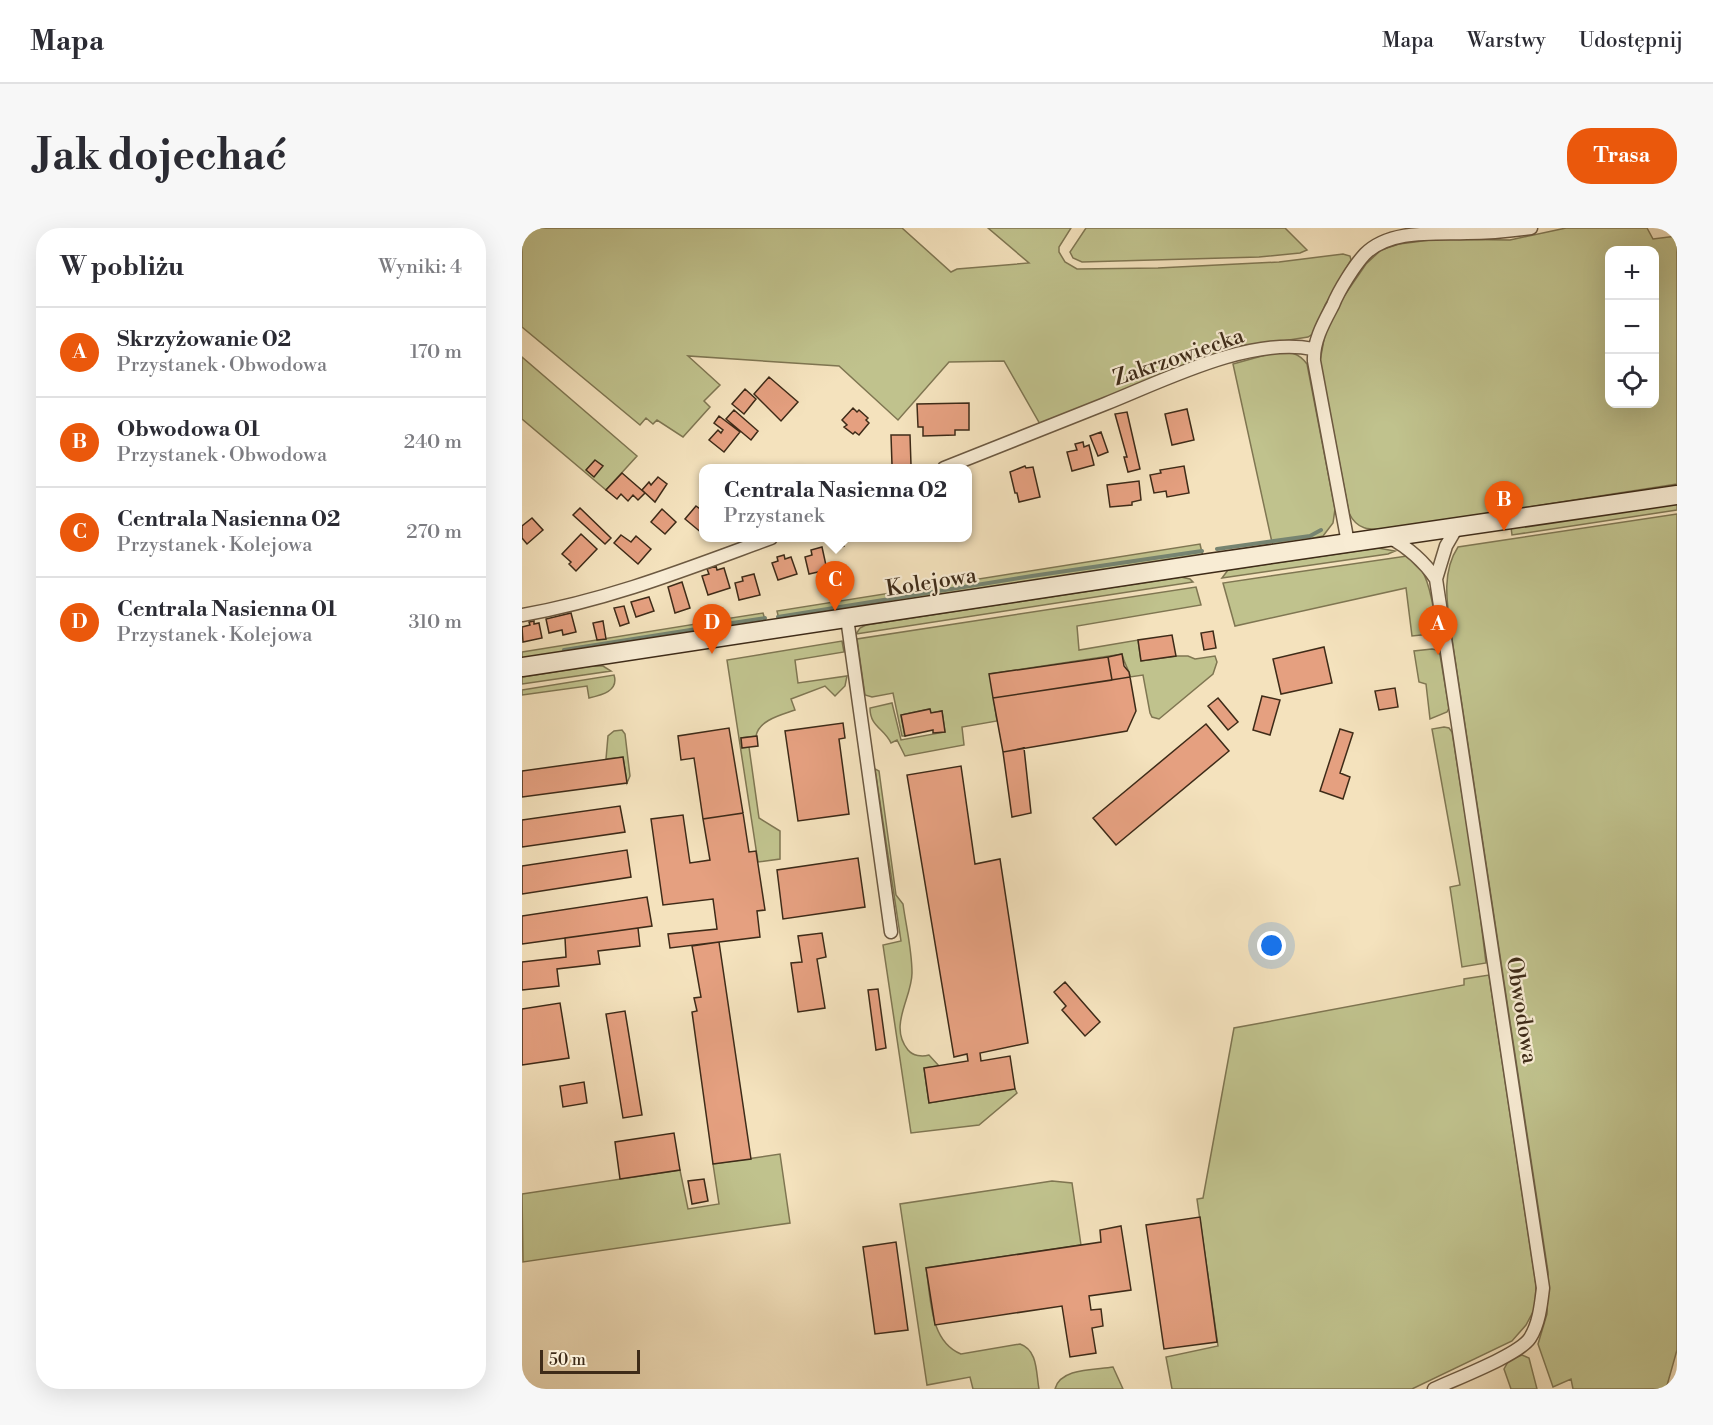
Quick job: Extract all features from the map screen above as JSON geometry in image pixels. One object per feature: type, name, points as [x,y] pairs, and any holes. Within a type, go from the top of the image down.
[{"type":"street","points":[[1348,543],[1313,349],[1336,297],[1364,255],[1390,240],[1422,234],[1531,228]]},
{"type":"street","name":"Zakrzowiecka","points":[[954,464],[1214,361],[1275,347],[1294,345],[1313,349]]},
{"type":"street","name":"Kolejowa","points":[[522,667],[1677,495]]},
{"type":"street","name":"Obwodowa","points":[[1434,1389],[1514,1351],[1528,1341],[1539,1318],[1543,1288],[1436,579],[1446,546],[1457,527]]},
{"type":"street","points":[[1388,537],[1401,543],[1425,562],[1436,579]]},
{"type":"street","points":[[522,615],[586,602],[649,583],[758,542]]},
{"type":"street","points":[[847,618],[891,932]]},
{"type":"green space","points":[[522,228],[902,228],[951,272],[957,269],[1029,263],[988,228],[1071,228],[1059,247],[1059,252],[1065,262],[1077,269],[1158,268],[1279,262],[1343,254],[1350,256],[1351,260],[1325,305],[1314,333],[1308,337],[1250,346],[1040,424],[1004,361],[949,362],[898,420],[839,366],[688,356],[720,385],[704,401],[710,407],[683,437],[657,420],[653,424],[646,418],[640,425],[522,327]]},
{"type":"green space","points":[[1086,228],[1285,228],[1307,250],[1300,253],[1259,257],[1082,262],[1073,258],[1070,252]]},
{"type":"green space","points":[[1566,228],[1647,228],[1653,239],[1677,236],[1677,484],[1386,529],[1364,528],[1352,519],[1320,361],[1325,334],[1342,299],[1366,264],[1381,250],[1399,244],[1438,239],[1510,240]]},
{"type":"green space","points":[[1276,352],[1293,354],[1307,364],[1335,509],[1333,523],[1323,536],[1273,547],[1233,364]]},
{"type":"green space","points":[[522,357],[637,456],[606,490],[522,419]]},
{"type":"green space","points":[[1677,503],[1677,510],[1512,535],[1511,527]]},
{"type":"green space","points":[[1677,514],[1677,1350],[1666,1389],[1573,1389],[1571,1379],[1553,1387],[1538,1344],[1547,1314],[1548,1272],[1452,639],[1447,604],[1447,580],[1452,557],[1458,547]]},
{"type":"green space","points":[[1200,544],[1203,557],[884,606],[883,602],[789,617],[789,619],[779,619],[777,611]]},
{"type":"green space","points":[[1378,548],[1395,551],[1388,554],[1222,578],[1228,570]]},
{"type":"green space","points":[[1407,556],[1421,569],[1429,590],[1435,625],[1431,634],[1412,636],[1406,588],[1235,626],[1223,583]]},
{"type":"green space","points":[[1181,577],[1193,582],[856,634],[866,625]]},
{"type":"green space","points":[[1196,587],[1201,605],[1077,626],[1079,650],[1138,640],[1141,661],[1176,656],[1188,656],[1195,659],[1215,656],[1217,662],[1213,674],[1159,719],[1152,717],[1150,713],[1143,675],[1130,677],[1122,654],[990,674],[997,721],[962,727],[964,745],[905,756],[897,740],[891,743],[872,719],[870,708],[892,703],[901,740],[945,732],[942,711],[931,713],[929,709],[901,715],[905,736],[902,736],[893,693],[872,697],[865,695],[857,639]]},
{"type":"green space","points":[[763,613],[766,623],[720,631],[718,620]]},
{"type":"green space","points":[[708,622],[709,631],[522,660],[522,652]]},
{"type":"green space","points":[[842,641],[844,652],[795,660],[798,683],[847,676],[845,686],[835,696],[825,686],[791,699],[795,710],[766,722],[758,730],[756,736],[741,738],[742,748],[749,747],[759,818],[780,831],[780,859],[758,862],[727,660]]},
{"type":"green space","points":[[1437,650],[1440,655],[1449,708],[1447,712],[1430,719],[1426,684],[1419,682],[1414,651]]},
{"type":"green space","points":[[603,666],[611,671],[522,684],[522,677]]},
{"type":"green space","points":[[614,675],[612,689],[589,698],[587,686],[522,695],[522,690]]},
{"type":"green space","points":[[1449,728],[1452,732],[1476,882],[1486,963],[1462,967],[1450,887],[1460,885],[1432,729]]},
{"type":"green space","points":[[622,730],[625,734],[630,776],[627,783],[623,757],[606,759],[608,736],[614,731]]},
{"type":"green space","points":[[875,769],[879,771],[896,895],[903,904],[911,956],[911,983],[900,1022],[902,1041],[912,1054],[929,1055],[939,1066],[924,1068],[929,1103],[1015,1089],[1017,1093],[979,1125],[911,1133],[883,945],[901,941]]},
{"type":"green space","points":[[1489,975],[1536,1285],[1535,1308],[1526,1325],[1512,1341],[1412,1389],[1172,1389],[1166,1357],[1218,1346],[1197,1199],[1203,1198],[1234,1028],[1464,985],[1464,979]]},
{"type":"green space","points":[[780,1154],[790,1223],[523,1262],[522,1194],[680,1170],[688,1209],[719,1204],[713,1164]]},
{"type":"green space","points":[[1052,1181],[1072,1183],[1081,1245],[926,1268],[933,1317],[937,1329],[951,1348],[961,1354],[1020,1344],[1030,1351],[1033,1357],[1039,1389],[973,1389],[970,1377],[927,1385],[900,1204]]},
{"type":"green space","points":[[1522,1355],[1529,1358],[1537,1389],[1511,1389],[1504,1369],[1509,1360]]},
{"type":"green space","points":[[1113,1367],[1123,1389],[1055,1389],[1058,1382],[1071,1374]]},
{"type":"building","points":[[769,377],[798,402],[781,421],[754,394]]},
{"type":"building","points":[[745,389],[756,399],[744,414],[732,404]]},
{"type":"building","points":[[969,403],[969,430],[955,430],[955,435],[923,436],[923,427],[918,427],[917,404]]},
{"type":"building","points":[[853,408],[868,418],[866,420],[869,423],[859,435],[855,432],[853,434],[844,427],[847,425],[842,420]]},
{"type":"building","points":[[1187,409],[1194,440],[1172,445],[1165,414]]},
{"type":"building","points":[[734,410],[758,431],[751,440],[726,419]]},
{"type":"building","points":[[1127,412],[1140,469],[1128,472],[1124,457],[1127,457],[1115,414]]},
{"type":"building","points":[[719,416],[740,432],[724,452],[709,440],[718,430],[721,433],[723,430],[714,423]]},
{"type":"building","points":[[1101,432],[1108,452],[1098,456],[1090,436]]},
{"type":"building","points":[[891,435],[910,435],[911,464],[892,464]]},
{"type":"building","points":[[1083,442],[1084,447],[1089,445],[1094,465],[1072,471],[1067,452],[1077,450],[1075,444]]},
{"type":"building","points":[[595,460],[603,466],[594,477],[586,470]]},
{"type":"building","points":[[1025,466],[1026,468],[1033,467],[1040,497],[1019,502],[1010,472]]},
{"type":"building","points":[[1184,466],[1189,493],[1167,497],[1166,491],[1154,493],[1150,475],[1161,473],[1160,470]]},
{"type":"building","points":[[622,473],[645,493],[638,500],[633,495],[628,501],[621,494],[617,499],[606,490]]},
{"type":"building","points":[[658,477],[667,484],[655,502],[642,490]]},
{"type":"building","points":[[1139,481],[1141,500],[1132,502],[1132,505],[1110,507],[1107,485]]},
{"type":"building","points":[[696,506],[699,508],[699,531],[685,519]]},
{"type":"building","points":[[580,508],[611,538],[605,544],[573,515]]},
{"type":"building","points":[[662,509],[676,522],[665,534],[651,522]]},
{"type":"building","points":[[532,518],[543,530],[527,544],[522,538],[522,526]]},
{"type":"building","points":[[581,534],[597,549],[576,571],[569,564],[571,562],[562,554]]},
{"type":"building","points":[[621,535],[631,542],[636,536],[651,549],[638,564],[614,543]]},
{"type":"building","points":[[831,542],[842,542],[844,546],[834,550]]},
{"type":"building","points":[[822,547],[827,570],[809,574],[805,557],[812,555],[811,550]]},
{"type":"building","points":[[784,555],[785,559],[791,557],[797,574],[778,580],[772,563],[778,561],[777,557]]},
{"type":"building","points":[[716,566],[717,570],[724,568],[730,588],[708,595],[702,576],[709,574],[707,569]]},
{"type":"building","points":[[754,574],[760,595],[739,600],[735,583],[743,581],[742,577]]},
{"type":"building","points":[[682,582],[690,608],[675,613],[668,587]]},
{"type":"building","points":[[649,597],[654,611],[636,617],[631,602]]},
{"type":"building","points":[[624,606],[629,623],[620,626],[614,608]]},
{"type":"building","points":[[571,613],[576,632],[563,635],[562,630],[549,633],[546,619]]},
{"type":"building","points":[[534,621],[534,624],[539,623],[542,638],[523,642],[522,627]]},
{"type":"building","points":[[603,621],[606,639],[597,640],[593,623]]},
{"type":"building","points":[[1213,631],[1216,648],[1204,650],[1201,633]]},
{"type":"building","points":[[1172,635],[1176,656],[1141,661],[1138,640]]},
{"type":"building","points":[[1324,647],[1332,683],[1281,694],[1273,659]]},
{"type":"building","points":[[1122,654],[1124,666],[1130,677],[1112,680],[1108,657]]},
{"type":"building","points":[[1108,657],[1112,680],[993,698],[989,674]]},
{"type":"building","points":[[1130,677],[1136,711],[1127,731],[1003,752],[993,698]]},
{"type":"building","points":[[1395,688],[1398,707],[1379,710],[1375,691]]},
{"type":"building","points":[[1262,696],[1280,700],[1270,735],[1253,730]]},
{"type":"building","points":[[1218,698],[1238,722],[1228,730],[1208,706]]},
{"type":"building","points":[[930,709],[931,713],[942,711],[945,732],[933,733],[933,730],[905,736],[901,715]]},
{"type":"building","points":[[843,723],[845,738],[839,739],[849,814],[798,821],[785,731]]},
{"type":"building","points":[[1206,724],[1229,751],[1116,845],[1093,818]]},
{"type":"building","points":[[729,728],[743,813],[703,819],[694,758],[681,760],[678,736]]},
{"type":"building","points":[[1340,729],[1353,733],[1340,773],[1350,777],[1343,799],[1320,791]]},
{"type":"building","points":[[757,736],[758,746],[742,748],[741,738]]},
{"type":"building","points":[[1024,748],[1031,813],[1012,817],[1003,752]]},
{"type":"building","points":[[623,757],[627,783],[522,797],[522,771]]},
{"type":"building","points":[[961,766],[975,864],[1000,859],[1028,1043],[980,1053],[981,1061],[1010,1056],[1015,1089],[929,1103],[924,1068],[968,1061],[967,1054],[954,1057],[907,775]]},
{"type":"building","points":[[620,806],[625,832],[522,847],[522,820]]},
{"type":"building","points":[[743,813],[749,852],[756,851],[765,910],[757,911],[760,937],[670,948],[668,934],[717,929],[713,899],[663,905],[651,819],[683,815],[690,863],[710,860],[703,819]]},
{"type":"building","points":[[627,850],[631,877],[522,894],[522,866]]},
{"type":"building","points":[[858,858],[865,907],[783,919],[777,870]]},
{"type":"building","points":[[647,897],[652,926],[522,944],[522,916]]},
{"type":"building","points":[[638,928],[640,946],[598,951],[600,964],[557,969],[559,986],[522,990],[522,962],[566,957],[565,938]]},
{"type":"building","points":[[822,933],[826,957],[817,959],[825,1008],[798,1012],[791,963],[802,962],[798,936]]},
{"type":"building","points":[[719,942],[751,1159],[713,1164],[692,1012],[697,1011],[694,998],[701,997],[692,946]]},
{"type":"building","points":[[1065,982],[1100,1022],[1085,1036],[1062,1010],[1066,1006],[1054,992]]},
{"type":"building","points":[[878,989],[886,1048],[876,1050],[868,990]]},
{"type":"building","points":[[560,1003],[569,1058],[522,1065],[522,1009]]},
{"type":"building","points":[[625,1011],[642,1115],[623,1118],[606,1014]]},
{"type":"building","points":[[584,1082],[587,1103],[563,1107],[560,1086]]},
{"type":"building","points":[[674,1133],[680,1170],[620,1179],[615,1142]]},
{"type":"building","points":[[704,1179],[708,1201],[692,1204],[688,1181]]},
{"type":"building","points":[[1200,1217],[1217,1342],[1164,1349],[1146,1225]]},
{"type":"building","points":[[1121,1226],[1131,1290],[1089,1296],[1091,1310],[1101,1309],[1103,1326],[1092,1328],[1096,1353],[1070,1357],[1062,1306],[935,1325],[926,1268],[1101,1242],[1100,1230]]},
{"type":"building","points":[[896,1242],[908,1330],[875,1334],[863,1247]]},
{"type":"waterway","points":[[1217,549],[1310,536],[1321,530]]},
{"type":"waterway","points":[[778,617],[1202,551]]},
{"type":"waterway","points":[[719,625],[765,618]]},
{"type":"waterway","points":[[564,650],[703,628]]},
{"type":"place","name":"Obwodowa 01","points":[[1504,531]]},
{"type":"place","name":"Centrala Nasienna 02","points":[[835,611]]},
{"type":"place","name":"Centrala Nasienna 01","points":[[712,654]]},
{"type":"place","name":"Skrzyżowanie 02","points":[[1438,655]]}]
